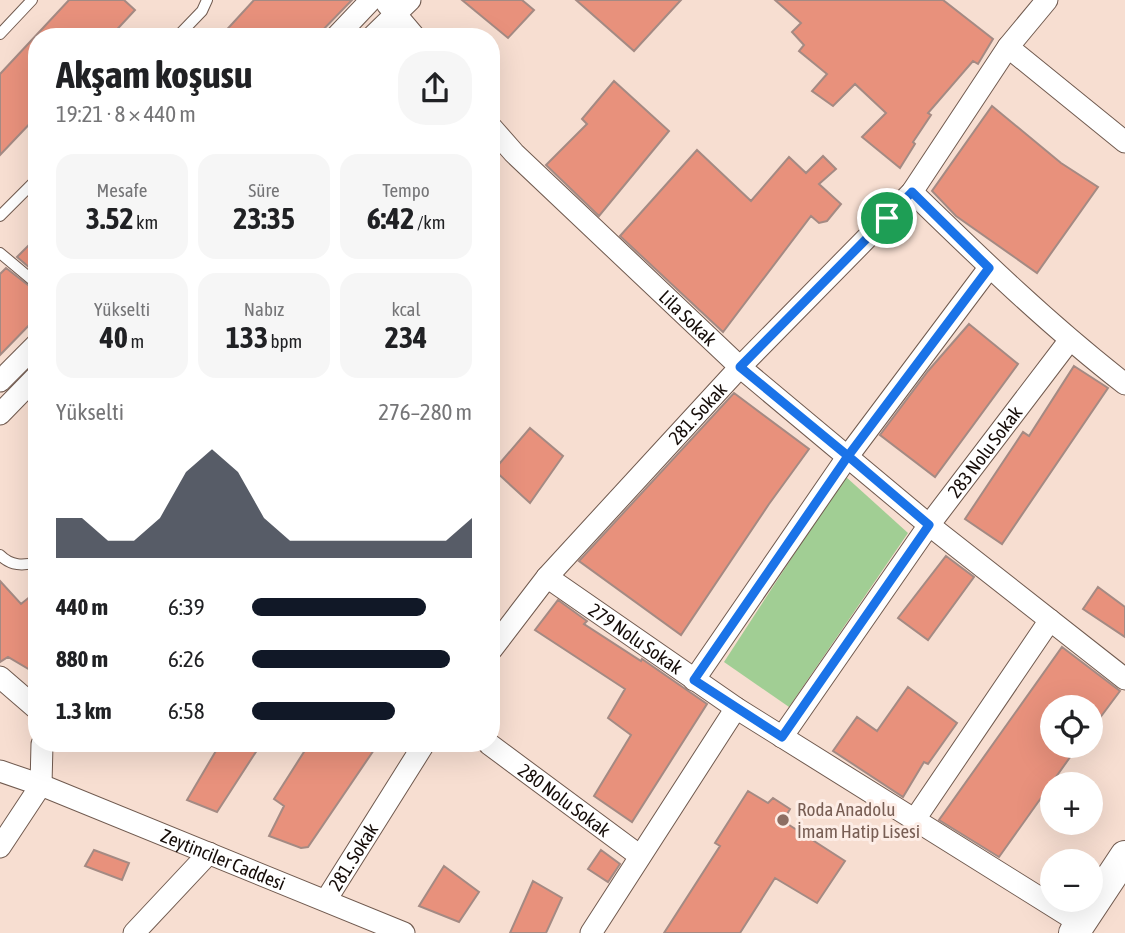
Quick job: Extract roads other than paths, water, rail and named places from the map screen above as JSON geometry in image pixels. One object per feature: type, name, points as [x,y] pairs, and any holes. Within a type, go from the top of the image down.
[{"type":"main road","points":[[1077,928],[1125,856]]},
{"type":"street","points":[[345,28],[371,0]]},
{"type":"street","name":"281. Sokak","points":[[500,639],[547,577],[740,367],[912,192],[1008,47],[1047,0]]},
{"type":"street","points":[[379,28],[396,4],[410,28]]},
{"type":"street","points":[[1008,47],[1125,142]]},
{"type":"street","name":"Lila Sokak","points":[[500,137],[740,367],[929,525],[1125,679]]},
{"type":"street","points":[[912,192],[989,268],[1069,341],[1125,384]]},
{"type":"street","points":[[694,680],[848,456],[989,268]]},
{"type":"street","name":"283 Nolu Sokak","points":[[782,737],[929,525],[1069,341]]},
{"type":"street","points":[[0,382],[28,353]]},
{"type":"street","points":[[0,414],[28,388]]},
{"type":"street","name":"279 Nolu Sokak","points":[[547,577],[736,708],[915,819],[1077,928]]},
{"type":"street","points":[[915,819],[1050,620]]},
{"type":"street","points":[[0,677],[28,701]]},
{"type":"street","points":[[591,933],[736,708]]},
{"type":"street","points":[[0,847],[41,785],[42,752]]},
{"type":"street","name":"281. Sokak","points":[[326,900],[419,752]]},
{"type":"street","name":"280 Nolu Sokak","points":[[500,752],[640,856]]},
{"type":"street","name":"Zeytinciler Caddesi","points":[[0,771],[209,852],[404,933]]},
{"type":"street","points":[[134,933],[209,852]]},
{"type":"lane","points":[[0,34],[32,0]]},
{"type":"lane","points":[[186,28],[202,11],[207,0]]},
{"type":"lane","points":[[0,216],[28,188]]},
{"type":"lane","points":[[0,253],[28,276]]},
{"type":"lane","points":[[0,555],[6,561],[17,565],[28,563]]},
{"type":"place","name":"Roda Anadolu İmam Hatip Lisesi","points":[[783,820]]}]
